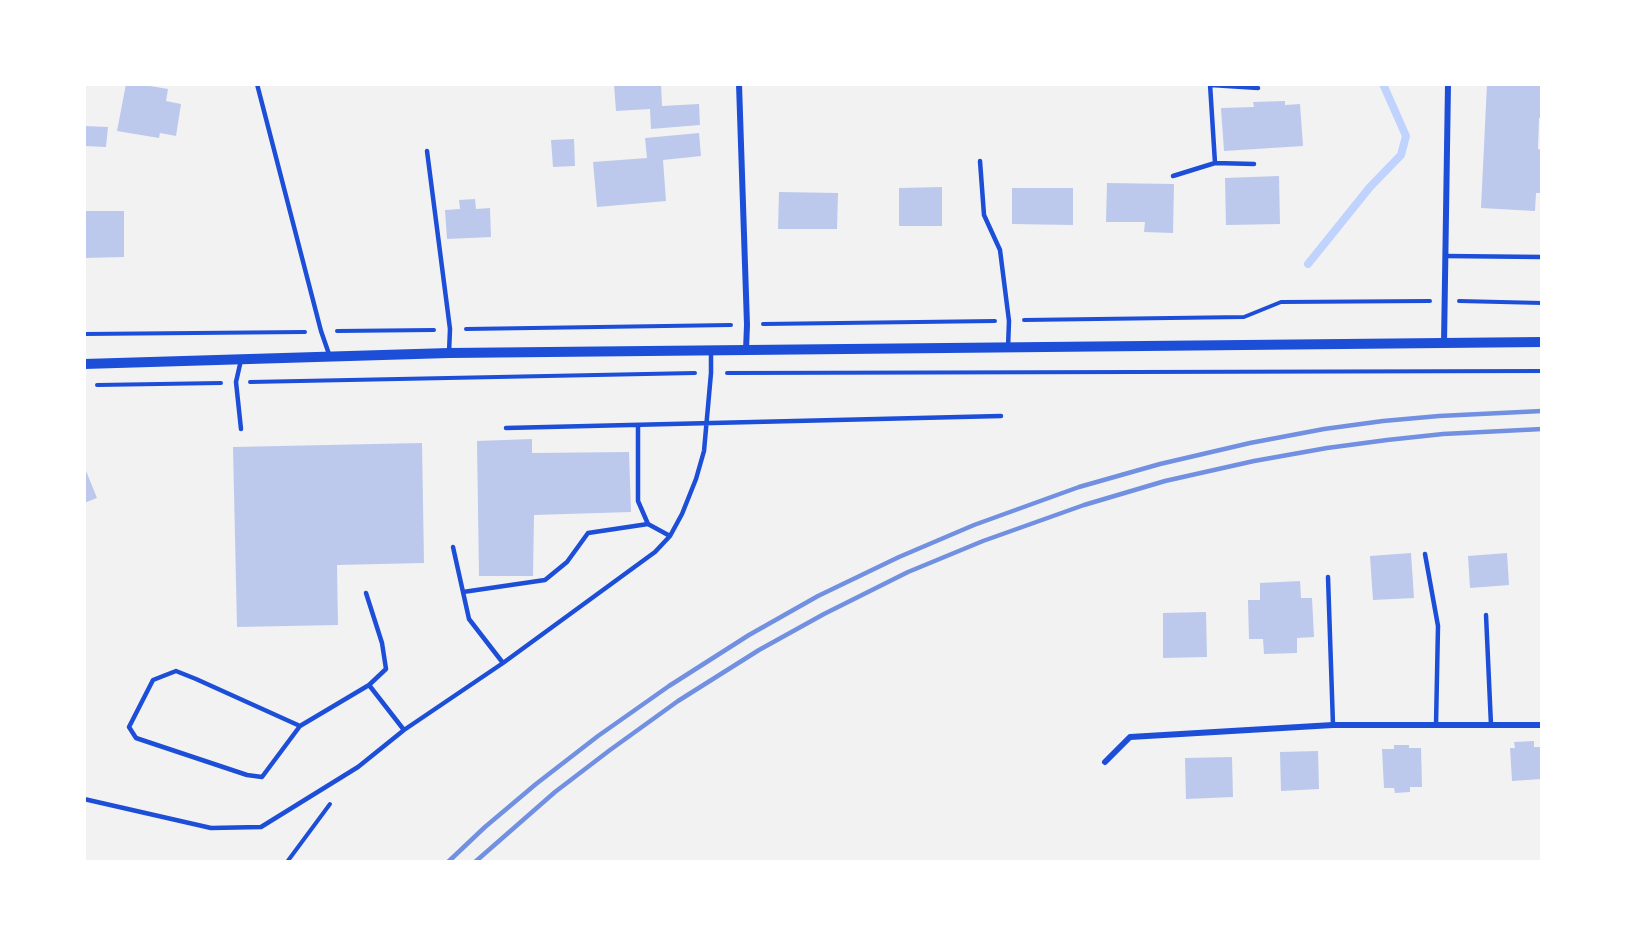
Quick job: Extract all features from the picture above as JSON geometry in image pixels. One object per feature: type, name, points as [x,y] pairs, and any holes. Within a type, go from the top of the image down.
[{"type":"street","points":[[738,84],[746,350]]},
{"type":"street","points":[[1444,344],[1448,84]]},
{"type":"street","points":[[84,364],[449,353],[1542,342]]},
{"type":"street","points":[[1105,762],[1130,737],[1333,724],[1542,725]]},
{"type":"lane","points":[[257,84],[321,331],[330,357]]},
{"type":"lane","points":[[1215,163],[1211,85],[1258,88]]},
{"type":"lane","points":[[427,151],[450,329],[449,353]]},
{"type":"lane","points":[[980,161],[984,215],[1000,250],[1009,321],[1008,348]]},
{"type":"lane","points":[[1173,176],[1215,163],[1254,164]]},
{"type":"lane","points":[[1445,256],[1542,257]]},
{"type":"lane","points":[[84,799],[211,828],[261,827],[358,767],[405,730],[503,663],[655,552],[670,536],[696,479],[704,451],[711,351]]},
{"type":"lane","points":[[241,360],[236,382],[241,429]]},
{"type":"lane","points":[[506,428],[1001,416]]},
{"type":"lane","points":[[638,425],[639,501],[648,524]]},
{"type":"lane","points":[[463,592],[545,580],[567,562],[588,533],[648,524],[670,536]]},
{"type":"lane","points":[[453,547],[469,619],[503,663]]},
{"type":"lane","points":[[1425,554],[1438,626],[1436,725]]},
{"type":"lane","points":[[1328,577],[1333,724]]},
{"type":"lane","points":[[300,726],[176,671],[153,680],[129,727],[136,738],[247,775],[262,777],[300,726],[369,685],[386,669],[382,644],[366,593]]},
{"type":"lane","points":[[1486,615],[1491,725]]},
{"type":"lane","points":[[369,685],[405,730]]},
{"type":"path","points":[[84,334],[1244,317],[1281,302],[1444,300],[1542,303]]},
{"type":"path","points":[[96,385],[711,373],[1542,371]]},
{"type":"path","points":[[287,862],[336,796]]},
{"type":"building","points":[[126,84],[168,89],[166,101],[181,104],[176,136],[160,133],[159,138],[117,131]]},
{"type":"building","points":[[614,84],[661,84],[662,106],[699,104],[700,125],[651,129],[650,109],[616,111]]},
{"type":"building","points":[[1487,84],[1542,84],[1542,118],[1539,118],[1538,149],[1542,150],[1542,193],[1536,193],[1535,211],[1481,208]]},
{"type":"building","points":[[1285,101],[1285,105],[1300,104],[1303,146],[1224,151],[1221,108],[1254,107],[1253,102]]},
{"type":"building","points":[[84,126],[108,127],[106,147],[84,146]]},
{"type":"building","points":[[699,133],[701,156],[663,160],[666,201],[597,207],[593,162],[647,158],[645,138]]},
{"type":"building","points":[[574,139],[575,166],[553,167],[551,140]]},
{"type":"building","points":[[1279,176],[1280,224],[1226,225],[1225,178]]},
{"type":"building","points":[[1107,183],[1174,184],[1173,233],[1144,232],[1145,222],[1106,222]]},
{"type":"building","points":[[942,187],[942,226],[899,226],[899,188]]},
{"type":"building","points":[[1012,188],[1073,188],[1073,225],[1012,224]]},
{"type":"building","points":[[779,192],[838,193],[837,229],[778,229]]},
{"type":"building","points":[[475,199],[476,209],[490,208],[491,237],[447,239],[445,210],[460,209],[459,200]]},
{"type":"building","points":[[84,211],[124,211],[124,257],[84,258]]},
{"type":"building","points":[[532,439],[532,453],[629,452],[631,512],[534,515],[533,576],[479,576],[477,441]]},
{"type":"building","points":[[422,443],[424,563],[337,565],[338,625],[237,627],[233,447]]},
{"type":"building","points":[[84,466],[97,498],[84,503]]},
{"type":"building","points":[[1411,553],[1414,598],[1373,600],[1370,556]]},
{"type":"building","points":[[1507,553],[1509,585],[1470,588],[1468,556]]},
{"type":"building","points":[[1300,581],[1301,598],[1312,598],[1314,637],[1297,638],[1297,653],[1264,654],[1263,639],[1249,639],[1248,600],[1260,600],[1260,583]]},
{"type":"building","points":[[1206,612],[1207,657],[1163,658],[1163,613]]},
{"type":"building","points":[[1534,741],[1534,747],[1542,747],[1542,779],[1512,781],[1510,748],[1515,748],[1514,742]]},
{"type":"building","points":[[1394,745],[1421,748],[1422,787],[1410,787],[1410,792],[1395,793],[1394,788],[1384,788],[1382,749],[1394,749]]},
{"type":"building","points":[[1318,751],[1319,789],[1281,791],[1280,752]]},
{"type":"building","points":[[1232,757],[1233,797],[1186,799],[1185,758]]},
{"type":"waterway","points":[[1308,264],[1370,187],[1401,155],[1406,136],[1383,84]]},
{"type":"railway","points":[[448,862],[536,784],[598,736],[669,686],[749,635],[818,596],[899,557],[974,525],[1079,487],[1160,464],[1250,443],[1383,421],[1542,411]]},
{"type":"railway","points":[[475,862],[555,792],[678,701],[759,650],[824,614],[908,572],[983,541],[1084,505],[1165,481],[1254,461],[1387,440],[1443,434],[1542,429]]}]
